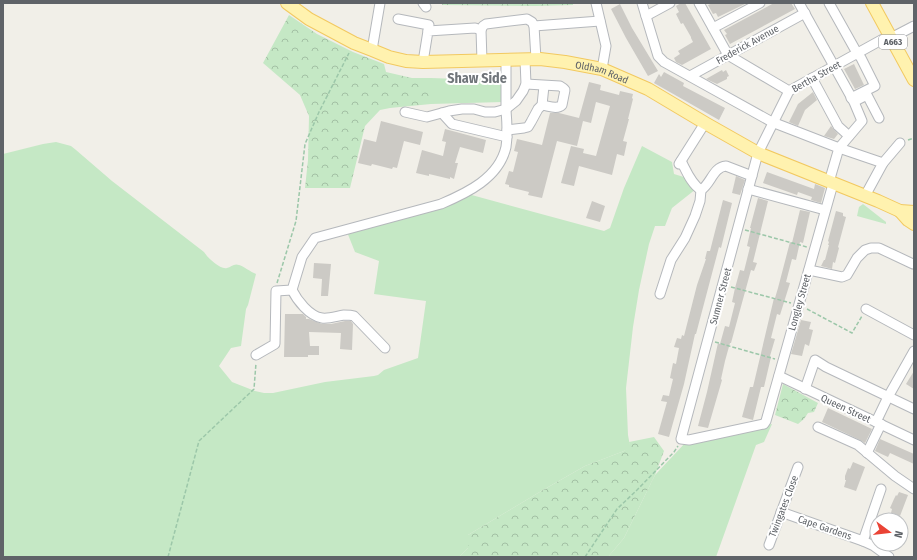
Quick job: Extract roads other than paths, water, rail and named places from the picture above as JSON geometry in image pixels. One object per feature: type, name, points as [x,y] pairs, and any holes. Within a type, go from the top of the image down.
[{"type":"main road","name":"Oldham Road","points":[[287,3],[309,19],[354,43],[389,57],[406,61],[423,62],[531,59],[565,62],[602,69],[648,89],[758,153],[900,211],[914,212]]},
{"type":"main road","name":"A663","points":[[872,3],[887,38],[914,80]]},
{"type":"main road","name":"Oldham Road","points":[[900,211],[914,224]]},
{"type":"street","points":[[372,50],[380,3]]},
{"type":"street","points":[[596,3],[606,46],[602,69]]},
{"type":"street","points":[[642,3],[658,56],[664,62],[772,122],[883,163]]},
{"type":"street","points":[[646,16],[670,3]]},
{"type":"street","points":[[700,3],[728,55],[788,91]]},
{"type":"street","points":[[713,28],[760,3]]},
{"type":"street","points":[[799,3],[862,121],[839,148]]},
{"type":"street","points":[[829,3],[861,58],[875,86],[852,100]]},
{"type":"street","name":"Frederick Avenue","points":[[690,76],[805,13]]},
{"type":"street","points":[[398,19],[429,25],[423,62]]},
{"type":"street","points":[[406,112],[427,117],[462,109],[495,112],[506,109],[516,101],[526,84],[531,59],[534,26],[532,22],[527,19],[486,24],[483,26],[481,30],[482,61]]},
{"type":"street","points":[[534,26],[600,21]]},
{"type":"street","name":"Bertha Street","points":[[758,153],[788,91],[857,53],[914,26]]},
{"type":"street","points":[[428,31],[475,28],[481,30]]},
{"type":"street","points":[[385,348],[354,316],[345,315],[321,318],[305,308],[296,298],[292,290],[302,257],[315,238],[441,204],[459,196],[489,176],[502,158],[506,145],[506,60]]},
{"type":"street","points":[[812,78],[838,126],[849,136]]},
{"type":"street","points":[[526,84],[562,87],[565,90],[561,107],[558,108],[542,105]]},
{"type":"street","points":[[442,113],[452,124],[507,133],[528,127],[532,122],[538,109],[542,105],[544,86]]},
{"type":"street","points":[[852,100],[867,95],[879,118]]},
{"type":"street","points":[[701,190],[694,184],[680,162],[705,123]]},
{"type":"street","points":[[866,196],[883,163],[900,143]]},
{"type":"street","name":"Longley Street","points":[[766,421],[815,248],[839,148]]},
{"type":"street","name":"Sumner Street","points":[[758,153],[682,439],[690,440],[764,424],[766,421]]},
{"type":"street","points":[[660,294],[671,260],[685,238],[695,216],[700,201],[701,190],[706,186],[719,167],[726,166],[752,176]]},
{"type":"street","points":[[748,189],[825,210]]},
{"type":"street","points":[[809,270],[842,277],[847,275],[857,258],[865,250],[871,248],[879,248],[914,264]]},
{"type":"street","points":[[256,355],[275,344],[276,291],[292,290]]},
{"type":"street","points":[[866,310],[914,335]]},
{"type":"street","points":[[867,453],[888,397],[911,364],[914,351]]},
{"type":"street","points":[[805,389],[815,360],[826,367],[914,408]]},
{"type":"street","name":"Queen Street","points":[[779,376],[914,440]]},
{"type":"street","points":[[818,427],[858,445],[895,476],[914,489]]},
{"type":"street","name":"Twingates Close","points":[[768,545],[798,467]]},
{"type":"street","points":[[863,541],[881,489]]},
{"type":"street","name":"Cape Gardens","points":[[781,512],[863,541],[874,546],[889,557]]},
{"type":"district","name":"Shaw Side","points":[[477,78]]}]
